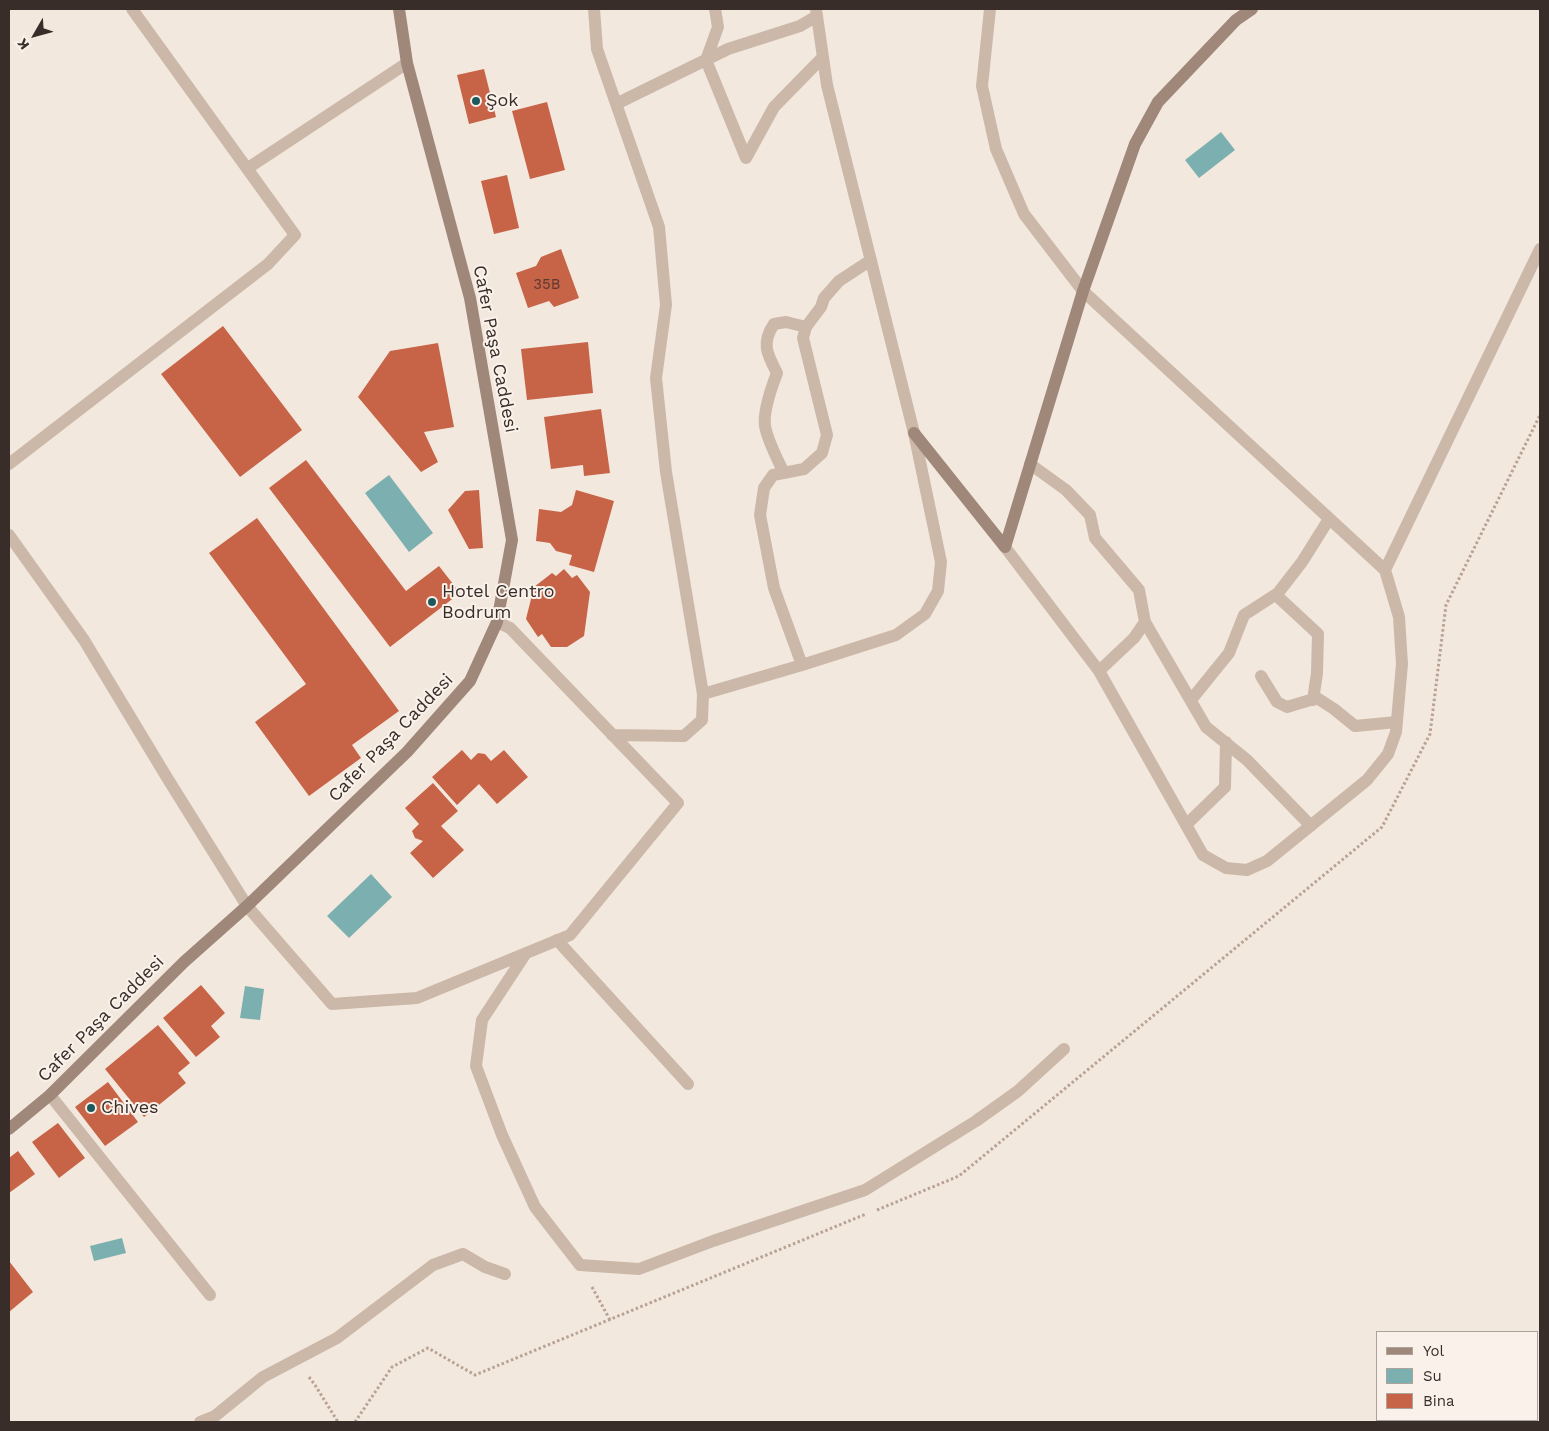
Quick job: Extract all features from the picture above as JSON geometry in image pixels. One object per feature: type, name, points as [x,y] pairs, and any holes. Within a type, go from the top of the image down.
[{"type":"main road","name":"Cafer Paşa Caddesi","points":[[9,1129],[50,1095],[184,962],[247,906],[407,752],[470,681],[497,622],[512,540],[470,298],[407,63],[399,9]]},
{"type":"main road","points":[[1005,547],[1083,291],[1135,144],[1158,102],[1236,20],[1252,9]]},
{"type":"main road","points":[[914,433],[1005,547]]},
{"type":"street","points":[[9,464],[268,264],[296,235],[132,9]]},
{"type":"street","points":[[594,9],[597,49],[659,227],[666,305],[656,378],[666,472],[703,694],[702,720],[684,736],[612,735]]},
{"type":"street","points":[[715,9],[718,27],[706,60],[746,158],[774,107],[823,58]]},
{"type":"street","points":[[990,9],[982,86],[996,149],[1024,214],[1083,291],[1385,570],[1399,617],[1402,664],[1396,732],[1388,754],[1367,780],[1267,862],[1247,870],[1226,868],[1203,855],[1099,671],[1005,547]]},
{"type":"street","points":[[616,104],[728,49],[800,26],[817,12]]},
{"type":"street","points":[[703,694],[896,635],[925,614],[938,591],[941,562],[914,433],[827,85],[817,12]]},
{"type":"street","points":[[248,168],[407,63]]},
{"type":"street","points":[[1385,570],[1540,249]]},
{"type":"street","points":[[802,665],[774,588],[760,515],[764,488],[773,476],[804,469],[822,454],[827,436],[803,338],[806,327],[824,298],[839,281],[871,260]]},
{"type":"street","points":[[784,473],[765,424],[769,391],[778,373],[767,354],[767,334],[774,324],[786,322],[806,327]]},
{"type":"street","points":[[1030,464],[1066,490],[1090,515],[1095,538],[1139,590],[1145,622],[1206,727],[1247,760],[1311,826]]},
{"type":"street","points":[[1191,700],[1229,653],[1244,615],[1276,595],[1302,562],[1330,519]]},
{"type":"street","points":[[9,535],[84,640],[247,906],[332,1004],[417,998],[570,935],[678,803],[510,628],[497,622]]},
{"type":"street","points":[[1276,595],[1318,634],[1318,673],[1313,700]]},
{"type":"street","points":[[1099,671],[1134,638],[1145,622]]},
{"type":"street","points":[[1261,676],[1277,702],[1287,707],[1317,698],[1334,708],[1355,726],[1397,722]]},
{"type":"street","points":[[1186,825],[1225,787],[1226,742]]},
{"type":"street","points":[[557,940],[688,1084]]},
{"type":"street","points":[[526,953],[482,1020],[476,1066],[502,1135],[535,1207],[580,1265],[639,1270],[713,1241],[865,1190],[976,1122],[1018,1091],[1064,1049]]},
{"type":"street","points":[[50,1095],[210,1295]]},
{"type":"street","points":[[200,1422],[215,1416],[263,1377],[337,1338],[433,1265],[463,1254],[485,1267],[505,1274]]},
{"type":"path","points":[[876,1210],[959,1176],[1382,827],[1430,734],[1446,606],[1540,415]]},
{"type":"path","points":[[355,1422],[392,1367],[428,1348],[476,1376],[867,1214]]},
{"type":"path","points":[[580,1265],[610,1320]]},
{"type":"path","points":[[295,1360],[315,1385],[338,1422]]},
{"type":"water","points":[[1221,132],[1235,150],[1199,178],[1185,160]]},
{"type":"water","points":[[389,475],[433,533],[409,552],[365,493]]},
{"type":"water","points":[[371,874],[392,897],[349,938],[327,916]]},
{"type":"water","points":[[245,986],[264,989],[260,1020],[240,1018]]},
{"type":"water","points":[[122,1238],[126,1253],[94,1261],[90,1246]]},
{"type":"building","points":[[484,69],[496,117],[469,124],[457,75]]},
{"type":"building","points":[[547,102],[565,170],[530,179],[512,111]]},
{"type":"building","points":[[507,175],[519,228],[494,234],[481,181]]},
{"type":"building","points":[[561,249],[579,298],[554,307],[549,301],[528,308],[516,273],[536,266],[541,257]]},
{"type":"building","points":[[223,326],[302,430],[240,477],[161,374]]},
{"type":"building","points":[[588,342],[593,393],[527,400],[521,349]]},
{"type":"building","points":[[438,343],[454,427],[424,432],[438,462],[421,472],[358,397],[390,351]]},
{"type":"building","points":[[601,409],[610,473],[584,476],[583,465],[551,469],[544,417]]},
{"type":"building","points":[[306,460],[406,591],[439,566],[460,593],[390,647],[269,488]]},
{"type":"building","points":[[479,490],[483,548],[469,549],[448,510],[465,491]]},
{"type":"building","points":[[576,490],[614,501],[594,572],[569,565],[572,555],[556,551],[550,543],[536,541],[539,509],[561,512],[572,505]]},
{"type":"building","points":[[257,518],[399,711],[352,745],[361,758],[309,796],[255,722],[306,684],[209,553]]},
{"type":"building","points":[[564,569],[572,578],[577,575],[590,592],[584,636],[567,647],[551,647],[542,634],[538,637],[526,619],[534,587],[552,573],[556,576]]},
{"type":"building","points":[[462,750],[471,760],[478,753],[485,754],[491,761],[504,750],[528,777],[497,804],[479,784],[457,805],[432,777]]},
{"type":"building","points":[[433,783],[458,811],[441,826],[464,850],[433,878],[410,853],[423,841],[415,838],[412,831],[419,824],[405,808]]},
{"type":"building","points":[[201,985],[225,1013],[211,1026],[220,1037],[196,1057],[163,1018]]},
{"type":"building","points":[[158,1025],[190,1063],[178,1073],[186,1083],[144,1117],[105,1069]]},
{"type":"building","points":[[108,1082],[138,1122],[105,1146],[75,1107]]},
{"type":"building","points":[[58,1123],[85,1158],[59,1178],[32,1142]]},
{"type":"building","points":[[18,1151],[35,1174],[9,1193],[9,1158]]},
{"type":"building","points":[[9,1261],[33,1292],[9,1312]]},
{"type":"place","name":"Şok","points":[[476,101]]},
{"type":"place","name":"Hotel Centro Bodrum","points":[[432,602]]},
{"type":"place","name":"Chives","points":[[91,1108]]}]
